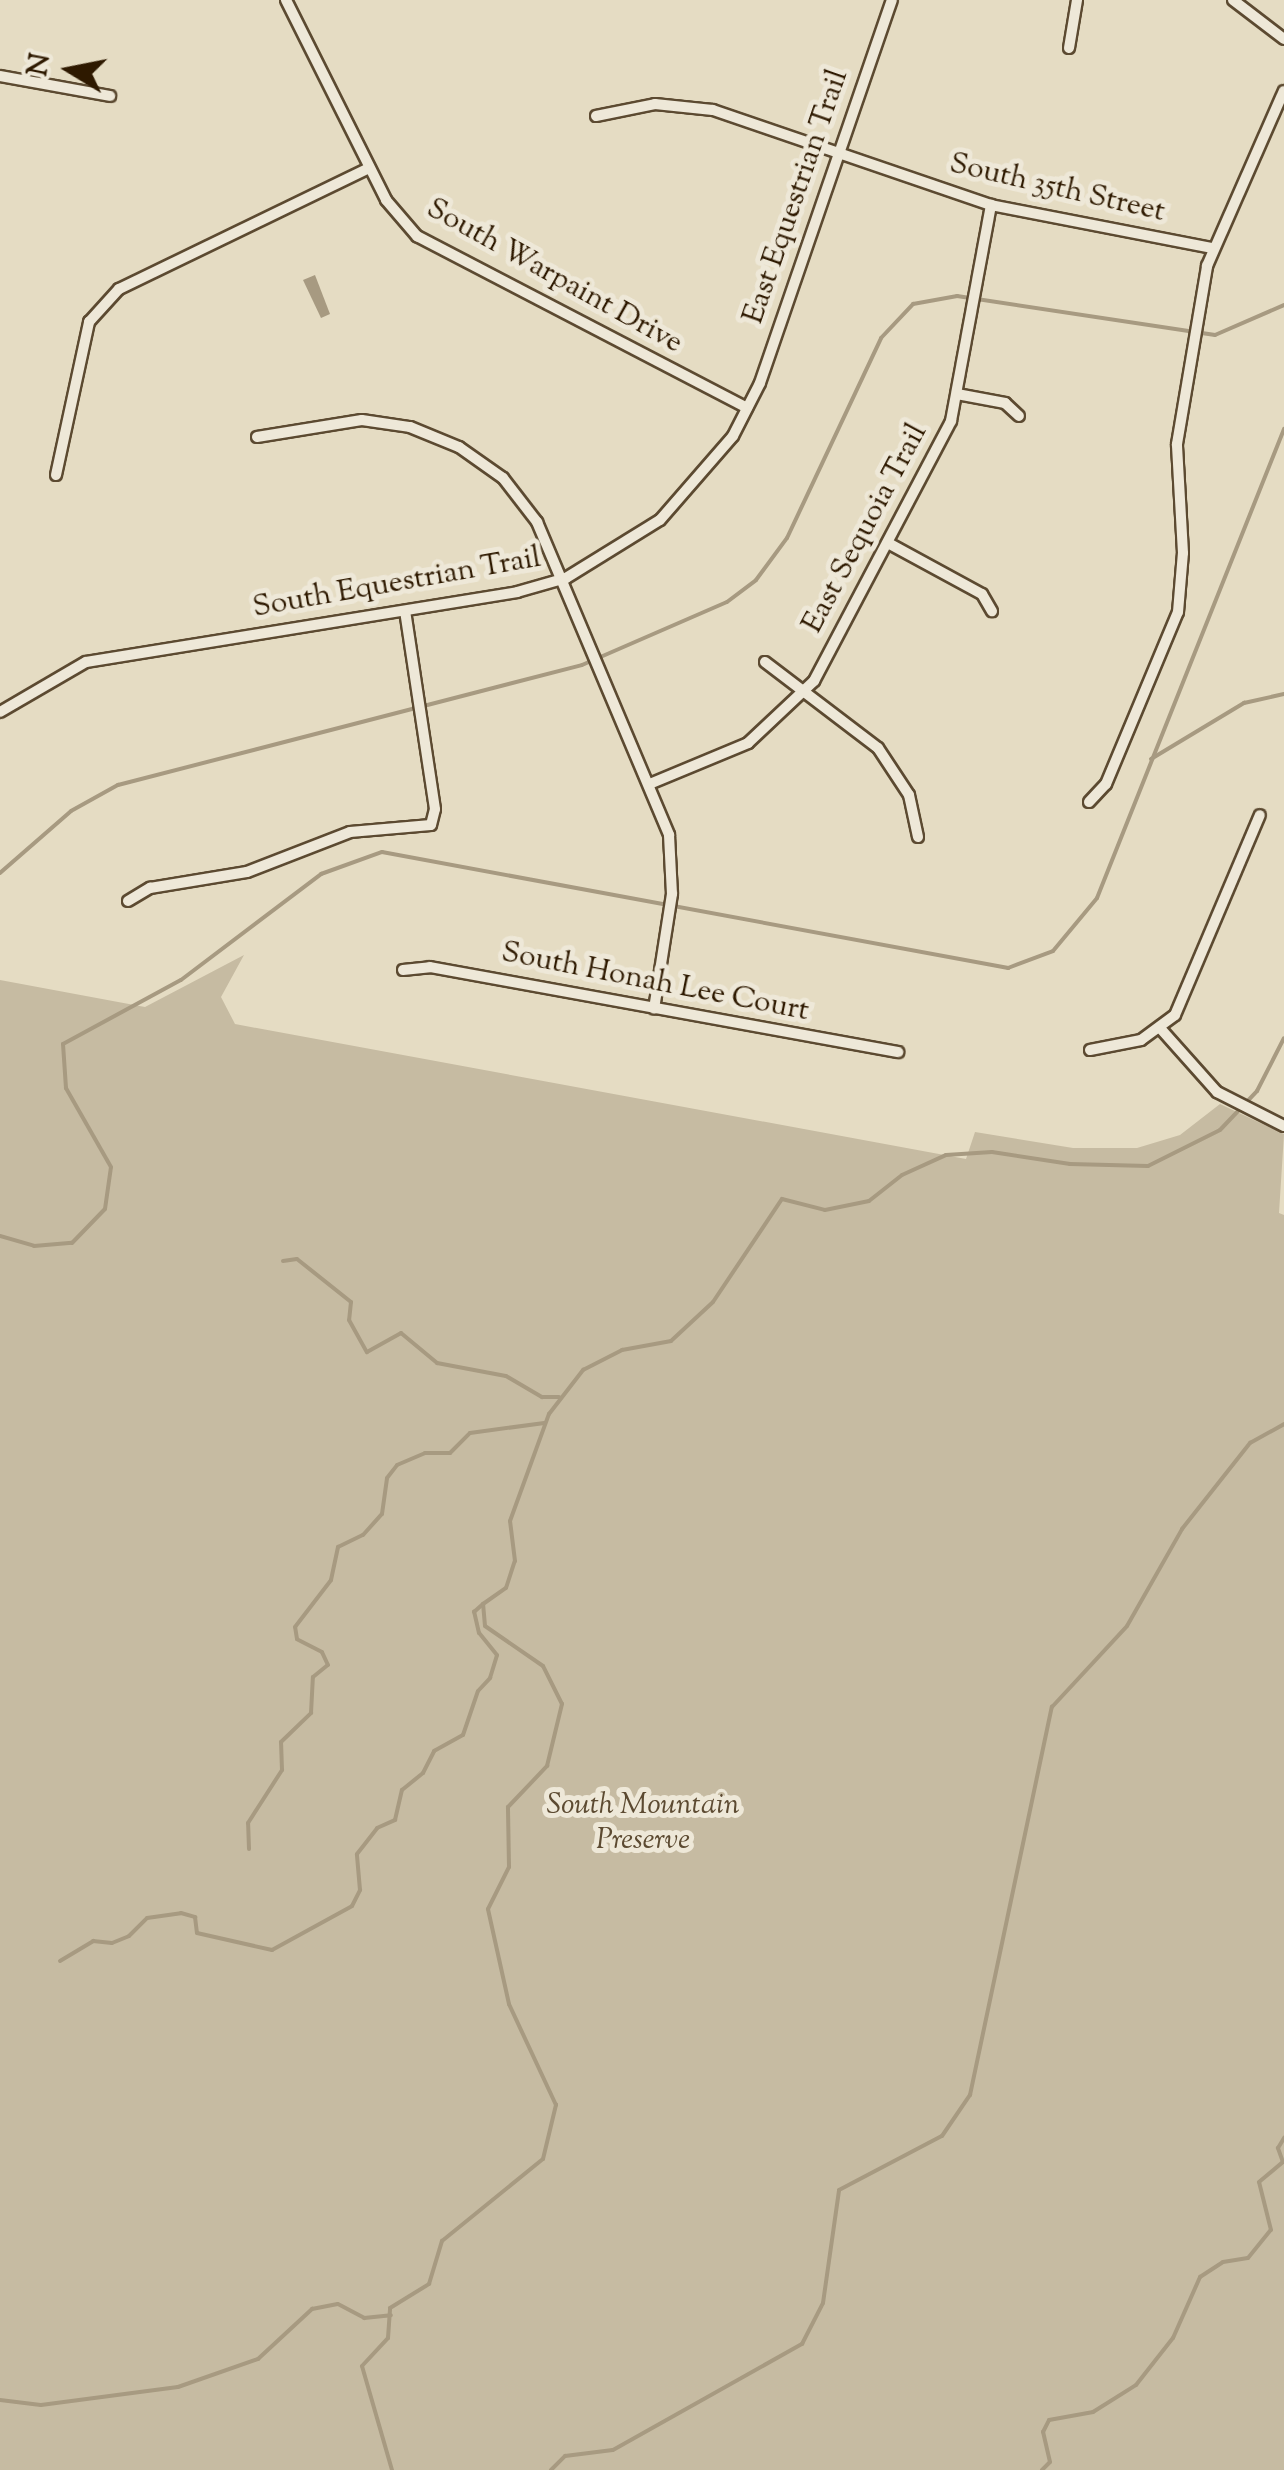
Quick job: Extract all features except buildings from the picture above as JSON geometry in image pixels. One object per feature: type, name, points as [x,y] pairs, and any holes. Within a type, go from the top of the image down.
[{"type":"street","name":"South Warpaint Drive","points":[[286,0],[368,168],[400,221],[439,250],[747,408]]},
{"type":"street","name":"East Equestrian Trail","points":[[747,408],[892,0]]},
{"type":"street","points":[[1068,48],[1077,0]]},
{"type":"street","points":[[1233,0],[1284,39]]},
{"type":"street","points":[[0,76],[110,96]]},
{"type":"street","points":[[1089,802],[1106,784],[1178,612],[1183,553],[1176,444],[1196,324],[1213,248],[1284,91]]},
{"type":"street","name":"South 35th Street","points":[[596,116],[655,104],[713,110],[990,205],[1213,248]]},
{"type":"street","points":[[56,475],[90,322],[119,289],[368,168]]},
{"type":"street","name":"East Sequoia Trail","points":[[652,783],[748,744],[804,693],[940,449],[957,394],[990,205]]},
{"type":"street","points":[[957,394],[1005,403],[1019,416]]},
{"type":"street","name":"South Equestrian Trail","points":[[0,712],[86,662],[405,611],[566,578],[618,551],[691,492],[747,408]]},
{"type":"street","points":[[257,437],[362,420],[410,427],[459,447],[503,478],[538,522],[566,578],[652,783],[668,835],[672,894],[654,1009]]},
{"type":"street","points":[[888,543],[982,594],[992,612]]},
{"type":"street","points":[[128,901],[150,888],[247,872],[350,832],[428,828],[434,810],[405,611]]},
{"type":"street","points":[[764,662],[878,748],[908,795],[918,837]]},
{"type":"street","points":[[1090,1050],[1115,1050],[1160,1028],[1188,990],[1260,815]]},
{"type":"street","name":"South Honah Lee Court","points":[[403,970],[430,967],[898,1052]]},
{"type":"street","points":[[1160,1028],[1234,1103],[1284,1126]]},
{"type":"green space","name":"South Mountain Preserve","points":[[244,955],[221,997],[235,1024],[966,1159],[975,1132],[1073,1148],[1137,1148],[1180,1135],[1220,1104],[1284,1134],[1279,1213],[1284,1215],[1284,2470],[0,2470],[0,980],[145,1007]]},
{"type":"shaded area","points":[[315,275],[330,314],[321,318],[303,280]]},
{"type":"waterway","points":[[0,873],[71,811],[118,785],[582,665],[727,602],[756,580],[787,538],[881,338],[913,304],[957,296],[1215,335],[1284,305]]},
{"type":"waterway","points":[[0,1236],[34,1246],[72,1243],[105,1209],[111,1167],[66,1088],[63,1044],[181,980],[321,874],[382,852],[1008,968],[1053,951],[1097,898],[1284,429]]},
{"type":"waterway","points":[[1151,759],[1244,703],[1284,694]]},
{"type":"waterway","points":[[392,2470],[362,2366],[388,2338],[390,2308],[429,2284],[442,2241],[543,2159],[556,2105],[509,2004],[488,1909],[509,1867],[508,1807],[547,1766],[562,1704],[543,1666],[485,1626],[483,1604],[506,1588],[515,1561],[510,1521],[549,1414],[583,1370],[622,1350],[671,1341],[713,1302],[782,1199],[825,1210],[869,1201],[902,1175],[946,1155],[992,1152],[1070,1164],[1148,1166],[1220,1130],[1257,1091],[1284,1038]]},
{"type":"waterway","points":[[283,1261],[297,1259],[351,1302],[349,1320],[367,1352],[401,1333],[437,1363],[506,1376],[542,1397],[559,1397]]},
{"type":"waterway","points":[[249,1849],[248,1823],[282,1770],[281,1742],[311,1713],[313,1677],[328,1665],[322,1652],[297,1639],[295,1627],[331,1580],[338,1547],[363,1535],[382,1514],[387,1478],[397,1465],[425,1453],[450,1453],[470,1433],[544,1423]]},
{"type":"waterway","points":[[551,2470],[565,2456],[613,2450],[802,2344],[823,2303],[839,2190],[942,2136],[970,2095],[1052,1707],[1127,1626],[1182,1529],[1250,1443],[1284,1424]]},
{"type":"waterway","points":[[60,1961],[93,1941],[112,1943],[129,1936],[147,1918],[181,1913],[195,1917],[197,1933],[272,1950],[352,1906],[360,1890],[357,1854],[377,1828],[395,1820],[402,1790],[423,1773],[434,1751],[463,1735],[478,1691],[490,1678],[497,1655],[479,1633],[474,1612],[483,1604]]},
{"type":"waterway","points":[[1042,2470],[1050,2462],[1043,2432],[1049,2420],[1093,2412],[1136,2385],[1173,2338],[1200,2277],[1223,2262],[1248,2258],[1271,2230],[1259,2182],[1283,2162],[1278,2148],[1284,2138]]},
{"type":"waterway","points":[[0,2400],[41,2405],[178,2387],[258,2359],[312,2309],[338,2304],[364,2318],[391,2315]]}]
